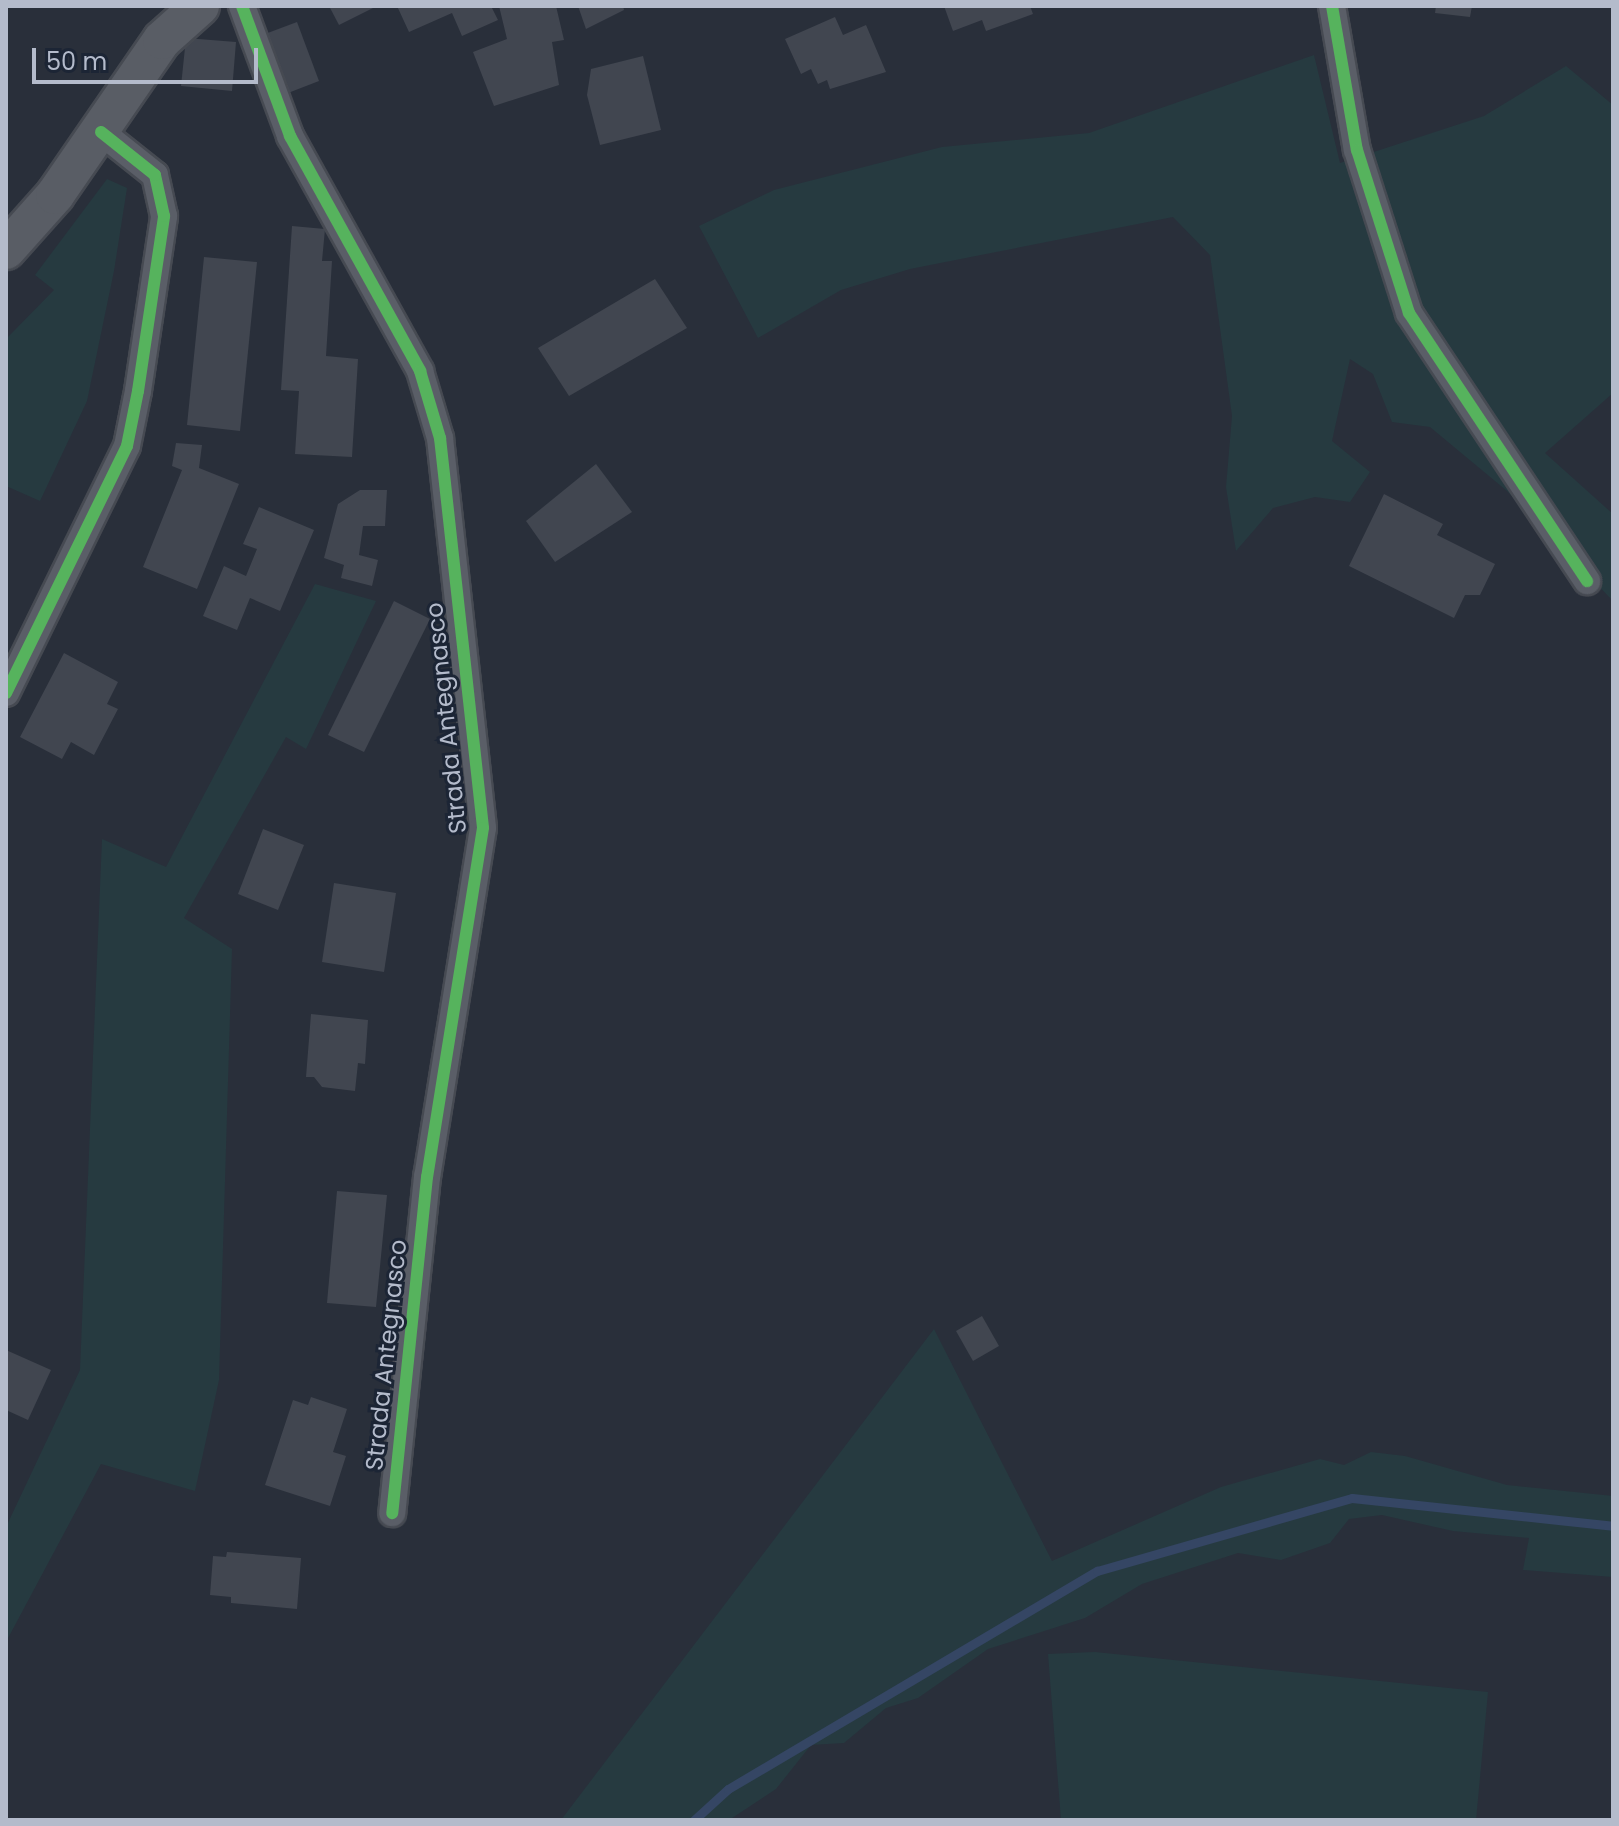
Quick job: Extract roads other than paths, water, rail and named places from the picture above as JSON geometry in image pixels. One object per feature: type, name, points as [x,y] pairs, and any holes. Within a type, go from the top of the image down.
[{"type":"main road","points":[[6,250],[101,132],[162,40],[200,6]]},
{"type":"street","name":"Strada Antegnasco","points":[[242,6],[290,136],[420,371],[440,438],[483,828],[427,1177],[392,1513]]},
{"type":"street","points":[[1332,6],[1357,150],[1409,313],[1587,581]]},
{"type":"street","points":[[6,693],[127,446],[138,391],[164,216],[155,175],[101,132]]},
{"type":"waterway","points":[[694,1820],[728,1789],[1097,1571],[1352,1498],[1613,1526]]}]
